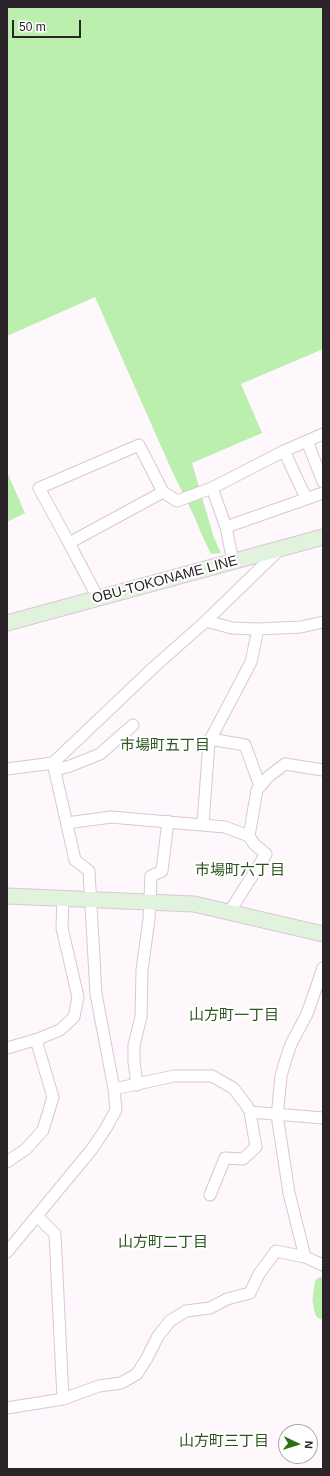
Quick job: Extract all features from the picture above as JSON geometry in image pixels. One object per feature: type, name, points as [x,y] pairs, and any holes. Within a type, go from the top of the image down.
[{"type":"main road","name":"OBU-TOKONAME LINE","points":[[7,623],[323,537]]},
{"type":"main road","points":[[7,896],[194,904],[230,911],[323,934]]},
{"type":"street","points":[[98,598],[39,488],[139,445],[163,492],[177,501],[212,488],[284,450],[323,434]]},
{"type":"street","points":[[307,441],[323,482]]},
{"type":"street","points":[[284,450],[306,498]]},
{"type":"street","points":[[212,488],[226,527],[233,562]]},
{"type":"street","points":[[69,543],[163,492]]},
{"type":"street","points":[[226,527],[323,493]]},
{"type":"street","points":[[54,766],[154,667],[206,621],[282,548]]},
{"type":"street","points":[[206,621],[232,628],[258,629],[301,627],[323,622]]},
{"type":"street","points":[[203,824],[209,742],[251,662],[258,629]]},
{"type":"street","points":[[7,769],[70,766],[100,754],[133,725]]},
{"type":"street","points":[[210,740],[245,745],[260,786]]},
{"type":"street","points":[[249,836],[257,790],[268,777],[285,764],[323,770]]},
{"type":"street","points":[[7,1252],[67,1181],[106,1128],[116,1110],[114,1089],[96,994],[88,871],[75,860],[54,766]]},
{"type":"street","points":[[67,823],[111,817],[168,821],[225,827],[249,836],[254,844],[266,854],[230,911]]},
{"type":"street","points":[[137,1085],[134,1062],[134,1044],[141,1017],[142,970],[149,919],[151,876],[162,871],[168,821]]},
{"type":"street","points":[[7,1048],[36,1040],[60,1030],[74,1017],[78,997],[62,928],[63,898]]},
{"type":"street","points":[[305,1257],[289,1193],[278,1115],[281,1076],[285,1062],[291,1044],[307,1014],[323,968]]},
{"type":"street","points":[[78,997],[96,994]]},
{"type":"street","points":[[7,1162],[26,1149],[43,1130],[53,1097],[36,1040]]},
{"type":"street","points":[[114,1089],[174,1076],[212,1076],[232,1088],[250,1112],[256,1147],[243,1159],[225,1158],[210,1195]]},
{"type":"street","points":[[250,1112],[323,1118]]},
{"type":"street","points":[[36,1216],[55,1234],[63,1399]]},
{"type":"street","points":[[7,1408],[63,1399],[99,1386],[121,1383],[137,1374],[158,1336],[170,1321],[186,1311],[210,1308],[227,1299],[250,1293],[259,1274],[276,1251],[305,1257],[323,1266]]},
{"type":"shaded area","points":[[7,7],[323,7],[323,349],[241,384],[262,433],[192,463],[214,538],[221,553],[211,554],[172,471],[95,297],[7,336]]},
{"type":"shaded area","points":[[7,472],[25,513],[7,522]]},
{"type":"waterway","points":[[323,1285],[321,1300],[323,1311]]},
{"type":"district","name":"市場町五丁目","points":[[165,746]]},
{"type":"district","name":"市場町六丁目","points":[[240,871]]},
{"type":"district","name":"山方町一丁目","points":[[234,1016]]},
{"type":"district","name":"山方町二丁目","points":[[163,1243]]},
{"type":"district","name":"山方町三丁目","points":[[224,1442]]}]
